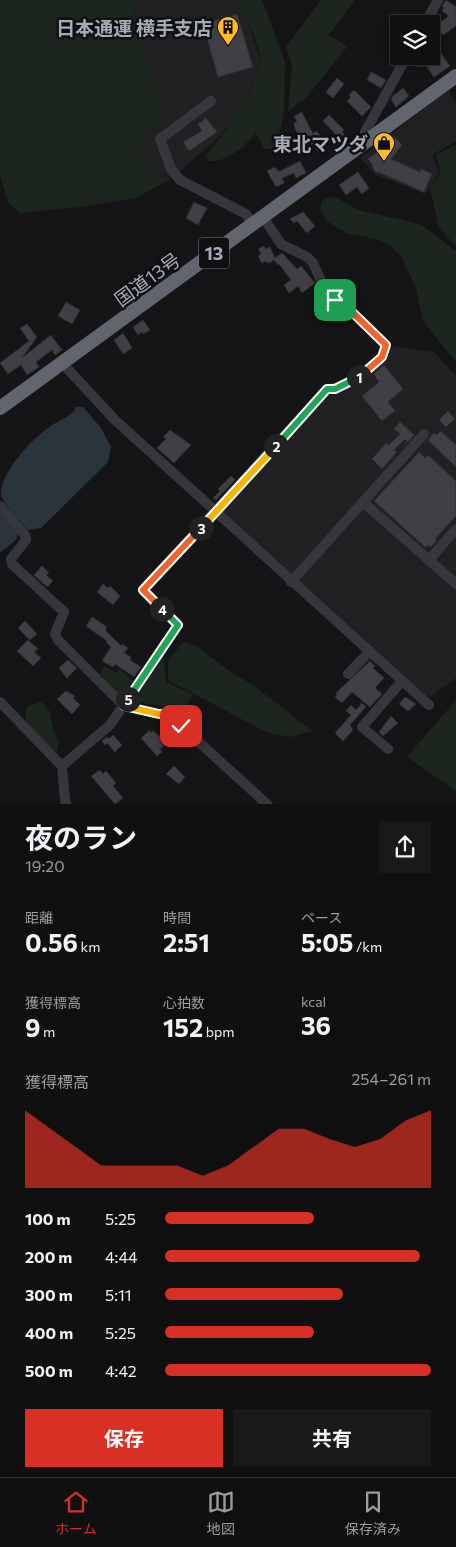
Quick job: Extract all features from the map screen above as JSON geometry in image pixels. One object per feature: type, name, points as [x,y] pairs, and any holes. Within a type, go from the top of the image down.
[{"type":"highway","name":"13","points":[[365,142],[456,76]]},
{"type":"highway","name":"国道13号","points":[[0,408],[63,364],[365,142]]},
{"type":"street","points":[[430,15],[438,0]]},
{"type":"street","points":[[365,142],[365,132],[402,65]]},
{"type":"street","points":[[62,766],[110,725],[178,625],[143,590],[327,389],[335,389],[363,376],[385,351],[386,345],[347,307],[327,294],[319,275],[307,257],[281,244],[258,220],[180,180],[170,169],[160,139],[211,101]]},
{"type":"street","points":[[63,364],[115,420],[291,582],[429,705]]},
{"type":"street","points":[[291,582],[424,434]]},
{"type":"street","points":[[363,502],[456,584]]},
{"type":"street","points":[[0,506],[25,535],[26,540],[12,559],[12,564],[64,612],[55,634],[58,640],[124,706],[159,714],[168,714],[268,804]]},
{"type":"street","points":[[430,560],[456,529]]},
{"type":"street","points":[[348,674],[369,652]]},
{"type":"street","points":[[388,749],[362,727],[402,681]]},
{"type":"street","points":[[0,702],[62,766],[65,800],[68,804]]},
{"type":"shaded area","points":[[0,0],[151,0],[132,5],[165,116],[137,145],[139,153],[169,180],[135,198],[85,206],[20,213],[9,204],[0,176]]},
{"type":"shaded area","points":[[151,0],[225,0],[236,5],[246,18],[260,58],[256,75],[246,99],[232,122],[214,142],[169,180],[137,149],[137,145],[165,116],[132,4]]},
{"type":"shaded area","points":[[225,0],[262,0],[285,62],[284,113],[277,144],[270,149],[264,149],[256,133],[235,153],[223,159],[209,161],[206,156],[232,122],[250,91],[260,58],[257,44],[245,17],[239,9]]},
{"type":"shaded area","points":[[321,0],[355,0],[329,35],[347,47],[306,98],[288,112],[292,66],[286,47]]},
{"type":"shaded area","points":[[448,90],[456,104],[456,141],[432,155],[439,174],[425,194],[376,175],[360,158]]},
{"type":"shaded area","points":[[455,145],[456,246],[439,228],[430,187],[441,174],[436,155]]},
{"type":"shaded area","points":[[335,197],[358,210],[420,224],[456,251],[456,362],[423,321],[416,288],[402,258],[391,246],[377,239],[346,233],[327,221],[321,211],[321,203],[324,199]]},
{"type":"shaded area","points":[[392,346],[434,352],[456,376],[456,678],[429,698],[222,510],[328,393],[384,359]]},
{"type":"shaded area","points":[[76,407],[83,407],[101,428],[111,447],[108,462],[41,528],[28,530],[1,496],[2,486],[12,466],[28,446],[45,430],[69,416]]},
{"type":"shaded area","points":[[0,514],[15,530],[17,538],[0,552]]},
{"type":"shaded area","points":[[183,642],[195,645],[228,670],[254,686],[313,731],[290,737],[266,732],[168,680],[168,661]]},
{"type":"shaded area","points":[[163,655],[166,682],[193,694],[180,718],[167,707],[132,701]]},
{"type":"shaded area","points":[[104,666],[116,673],[119,669],[133,680],[122,698],[100,674]]},
{"type":"shaded area","points":[[456,700],[456,791],[407,757]]},
{"type":"shaded area","points":[[41,702],[49,710],[53,729],[59,742],[57,752],[49,747],[31,729],[26,721],[25,715],[28,706]]},
{"type":"building","points":[[446,0],[456,7],[456,26],[443,35],[440,31],[440,22],[449,16],[442,11],[444,8],[442,6]]},
{"type":"building","name":"日本通運 横手支店","points":[[237,14],[253,67],[218,77],[203,24]]},
{"type":"building","points":[[440,52],[450,66],[434,77],[426,66],[417,67],[416,65],[440,65]]},
{"type":"building","points":[[371,72],[386,80],[381,88],[367,80]]},
{"type":"building","points":[[337,78],[344,84],[333,98],[326,92]]},
{"type":"building","points":[[403,88],[409,96],[396,107],[391,100]]},
{"type":"building","points":[[354,90],[371,107],[362,116],[347,101],[351,97],[349,95]]},
{"type":"building","points":[[302,112],[313,134],[316,131],[320,135],[317,138],[325,146],[319,152],[301,133],[298,134],[295,129],[294,123],[297,121],[294,116]]},
{"type":"building","points":[[329,115],[344,130],[342,132],[345,135],[340,139],[323,121]]},
{"type":"building","points":[[206,118],[217,132],[189,151],[183,142],[202,131],[198,124]]},
{"type":"building","name":"東北マツダ","points":[[396,138],[402,145],[391,159],[420,172],[421,169],[432,174],[424,192],[378,172],[376,173],[368,159]]},
{"type":"building","points":[[300,161],[306,173],[296,178],[294,173],[282,178],[284,183],[276,187],[267,171],[275,167],[280,171]]},
{"type":"building","points":[[358,172],[369,188],[362,194],[357,187],[346,195],[339,185]]},
{"type":"building","points":[[194,202],[207,208],[198,225],[186,218]]},
{"type":"building","points":[[303,212],[315,226],[307,233],[297,221],[294,223],[290,219]]},
{"type":"building","points":[[264,246],[266,249],[270,247],[275,258],[282,253],[297,269],[301,266],[315,283],[302,293],[298,286],[289,293],[284,285],[291,280],[279,264],[274,260],[269,263],[265,261],[262,263],[258,256],[261,254],[258,249]]},
{"type":"building","points":[[66,302],[80,310],[72,324],[58,316]]},
{"type":"building","points":[[143,320],[150,330],[138,335],[133,327]]},
{"type":"building","points":[[27,324],[37,337],[22,358],[51,335],[62,350],[55,355],[52,350],[36,362],[39,367],[27,375],[21,365],[8,374],[0,363],[29,341],[20,328]]},
{"type":"building","points":[[123,333],[132,348],[123,354],[114,340]]},
{"type":"building","points":[[384,365],[403,389],[388,402],[395,411],[382,421],[362,396],[379,382],[374,374]]},
{"type":"building","points":[[448,411],[455,419],[446,427],[439,420]]},
{"type":"building","points":[[400,422],[414,435],[408,442],[405,439],[394,450],[397,452],[382,469],[372,459],[386,443],[389,445],[400,434],[394,429]]},
{"type":"building","points":[[170,430],[191,445],[174,463],[157,448],[166,439],[163,437]]},
{"type":"building","points":[[441,431],[456,445],[456,467],[428,440],[434,433],[437,435]]},
{"type":"building","points":[[419,452],[425,458],[428,455],[456,481],[456,516],[435,539],[437,540],[431,547],[428,545],[426,548],[374,501]]},
{"type":"building","points":[[231,476],[235,480],[216,500],[213,498],[220,491],[218,489]]},
{"type":"building","points":[[42,566],[49,573],[46,575],[53,581],[47,587],[34,575]]},
{"type":"building","points":[[103,584],[108,588],[110,586],[120,596],[113,605],[97,592]]},
{"type":"building","points":[[92,617],[107,627],[105,630],[121,646],[122,644],[128,648],[124,653],[131,657],[130,660],[141,667],[134,677],[115,664],[113,667],[102,661],[111,647],[107,641],[86,626]]},
{"type":"building","points":[[25,621],[37,634],[30,640],[18,628]]},
{"type":"building","points":[[28,640],[38,649],[34,652],[41,658],[33,666],[17,651]]},
{"type":"building","points":[[68,660],[77,668],[67,678],[59,668]]},
{"type":"building","points":[[370,661],[375,666],[373,668],[384,678],[375,688],[382,694],[370,707],[352,692],[342,703],[335,697],[336,693]]},
{"type":"building","points":[[66,691],[75,696],[73,698],[80,705],[72,714],[57,699]]},
{"type":"building","points":[[405,697],[416,704],[408,711],[399,704]]},
{"type":"building","points":[[362,703],[366,707],[350,725],[353,730],[343,741],[335,733],[351,715],[346,711],[351,705],[356,710]]},
{"type":"building","points":[[391,716],[398,723],[383,736],[379,732]]},
{"type":"building","points":[[150,730],[150,733],[153,731],[163,739],[160,741],[164,746],[160,749],[162,752],[157,756],[141,738]]},
{"type":"building","points":[[113,735],[122,745],[115,752],[107,743],[105,745],[102,741],[107,737],[109,739]]},
{"type":"building","points":[[174,766],[185,777],[179,784],[166,774]]},
{"type":"building","points":[[100,770],[103,774],[106,771],[116,783],[113,786],[123,798],[115,804],[91,776]]},
{"type":"place","name":"日本通運 横手支店","points":[[228,46]]},
{"type":"place","name":"東北マツダ","points":[[384,162]]},
{"type":"route","points":[[181,726],[168,714],[159,714],[124,706],[178,625],[143,590],[327,389],[335,389],[363,376],[382,357],[386,345],[347,307],[335,300]]}]
